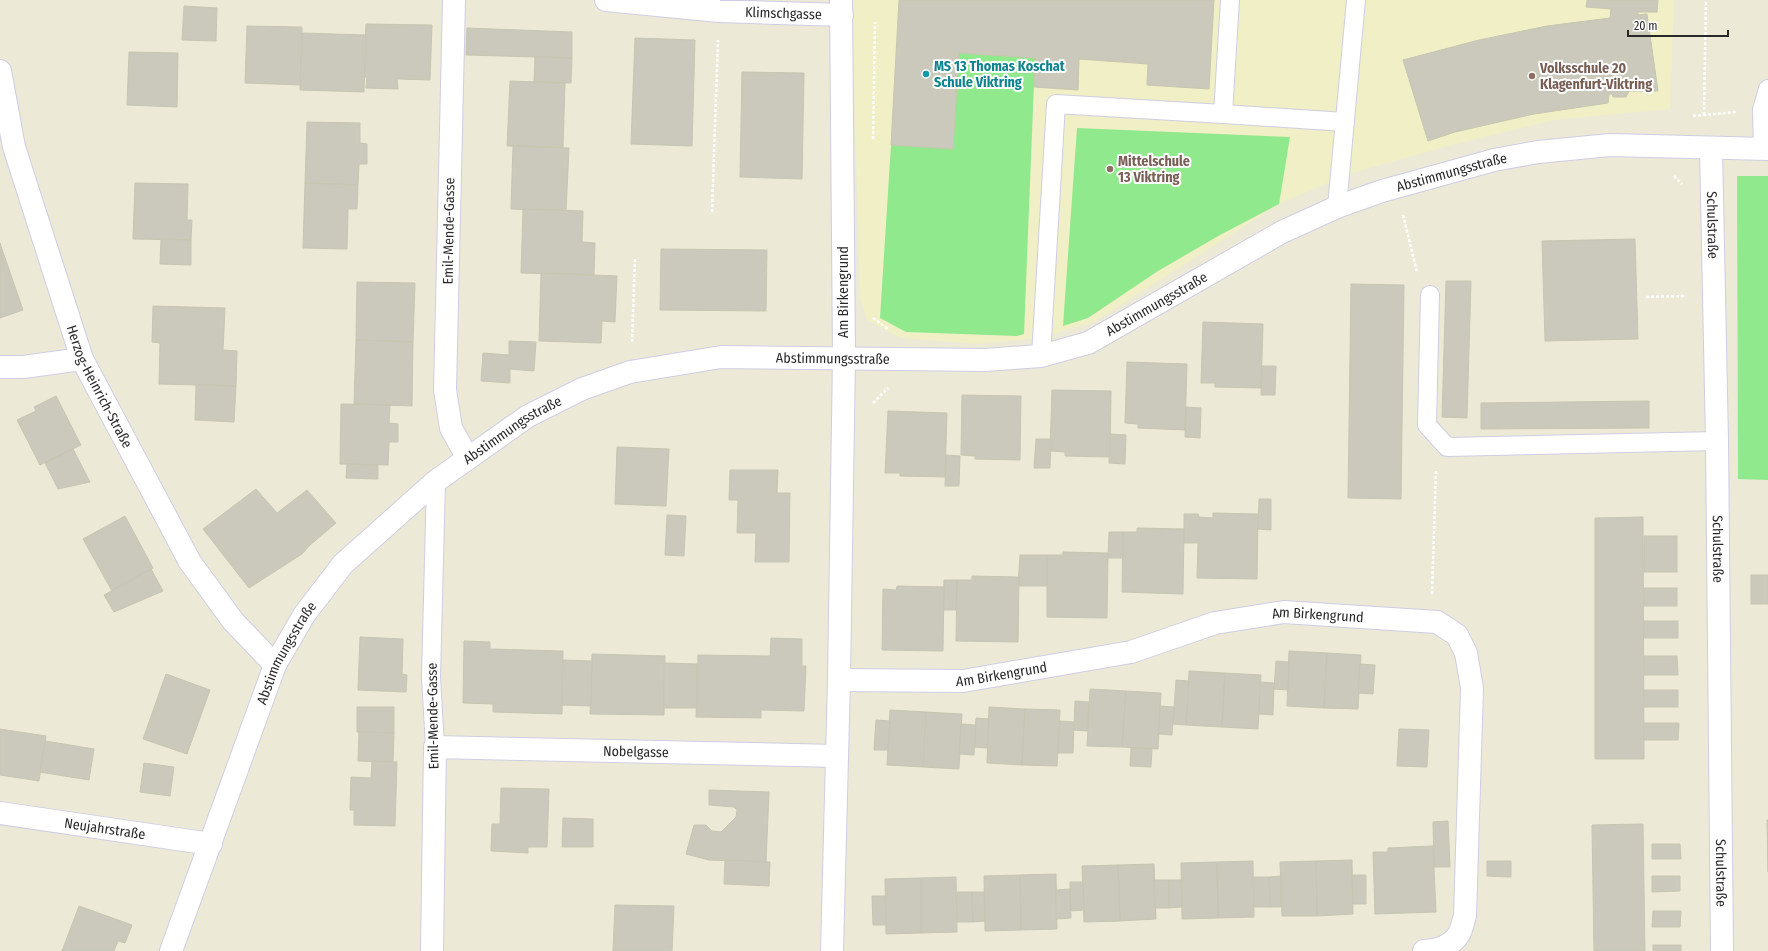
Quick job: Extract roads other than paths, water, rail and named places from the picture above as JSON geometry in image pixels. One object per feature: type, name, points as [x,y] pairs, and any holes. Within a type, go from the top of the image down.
[{"type":"street","name":"Emil-Mende-Gasse","points":[[454,0],[445,390],[451,428],[467,458]]},
{"type":"street","name":"Klimschgasse","points":[[606,0],[719,11],[841,8]]},
{"type":"street","name":"Am Birkengrund","points":[[832,951],[840,680],[844,357],[841,8]]},
{"type":"street","name":"Herzog-Heinrich-Straße","points":[[0,71],[14,147],[82,359],[190,562],[233,621],[275,665]]},
{"type":"street","name":"Abstimmungsstraße","points":[[171,951],[275,665],[304,615],[343,564],[436,481],[528,416],[582,389],[630,372],[721,357],[844,357],[985,360],[1041,356],[1088,343],[1282,232],[1337,207],[1382,191],[1494,160],[1538,152],[1610,145],[1765,149]]},
{"type":"street","name":"Schulstraße","points":[[1711,148],[1717,441],[1722,951]]},
{"type":"street","points":[[0,367],[23,367],[82,359]]},
{"type":"street","name":"Am Birkengrund","points":[[840,680],[963,681],[1131,652],[1215,623],[1284,612],[1437,622],[1457,635],[1466,654],[1472,688],[1465,916],[1458,935],[1446,946],[1432,951],[1424,951]]},
{"type":"street","name":"Emil-Mende-Gasse","points":[[432,951],[435,747]]},
{"type":"street","name":"Nobelgasse","points":[[435,747],[837,756]]},
{"type":"street","name":"Neujahrstraße","points":[[0,813],[211,844]]},
{"type":"lane","points":[[1223,114],[1230,0]]},
{"type":"lane","points":[[1337,207],[1356,0]]},
{"type":"lane","points":[[1765,149],[1762,110],[1768,89]]},
{"type":"lane","points":[[1041,356],[1056,104],[1344,122]]},
{"type":"lane","points":[[1430,295],[1427,425],[1447,447],[1717,441]]},
{"type":"lane","name":"Emil-Mende-Gasse","points":[[435,747],[432,677],[436,481]]},
{"type":"place","name":"MS 13 Thomas Koschat Schule Viktring","points":[[926,74]]},
{"type":"place","name":"Volksschule 20 Klagenfurt-Viktring","points":[[1532,76]]},
{"type":"place","name":"Mittelschule 13 Viktring","points":[[1110,169]]}]
